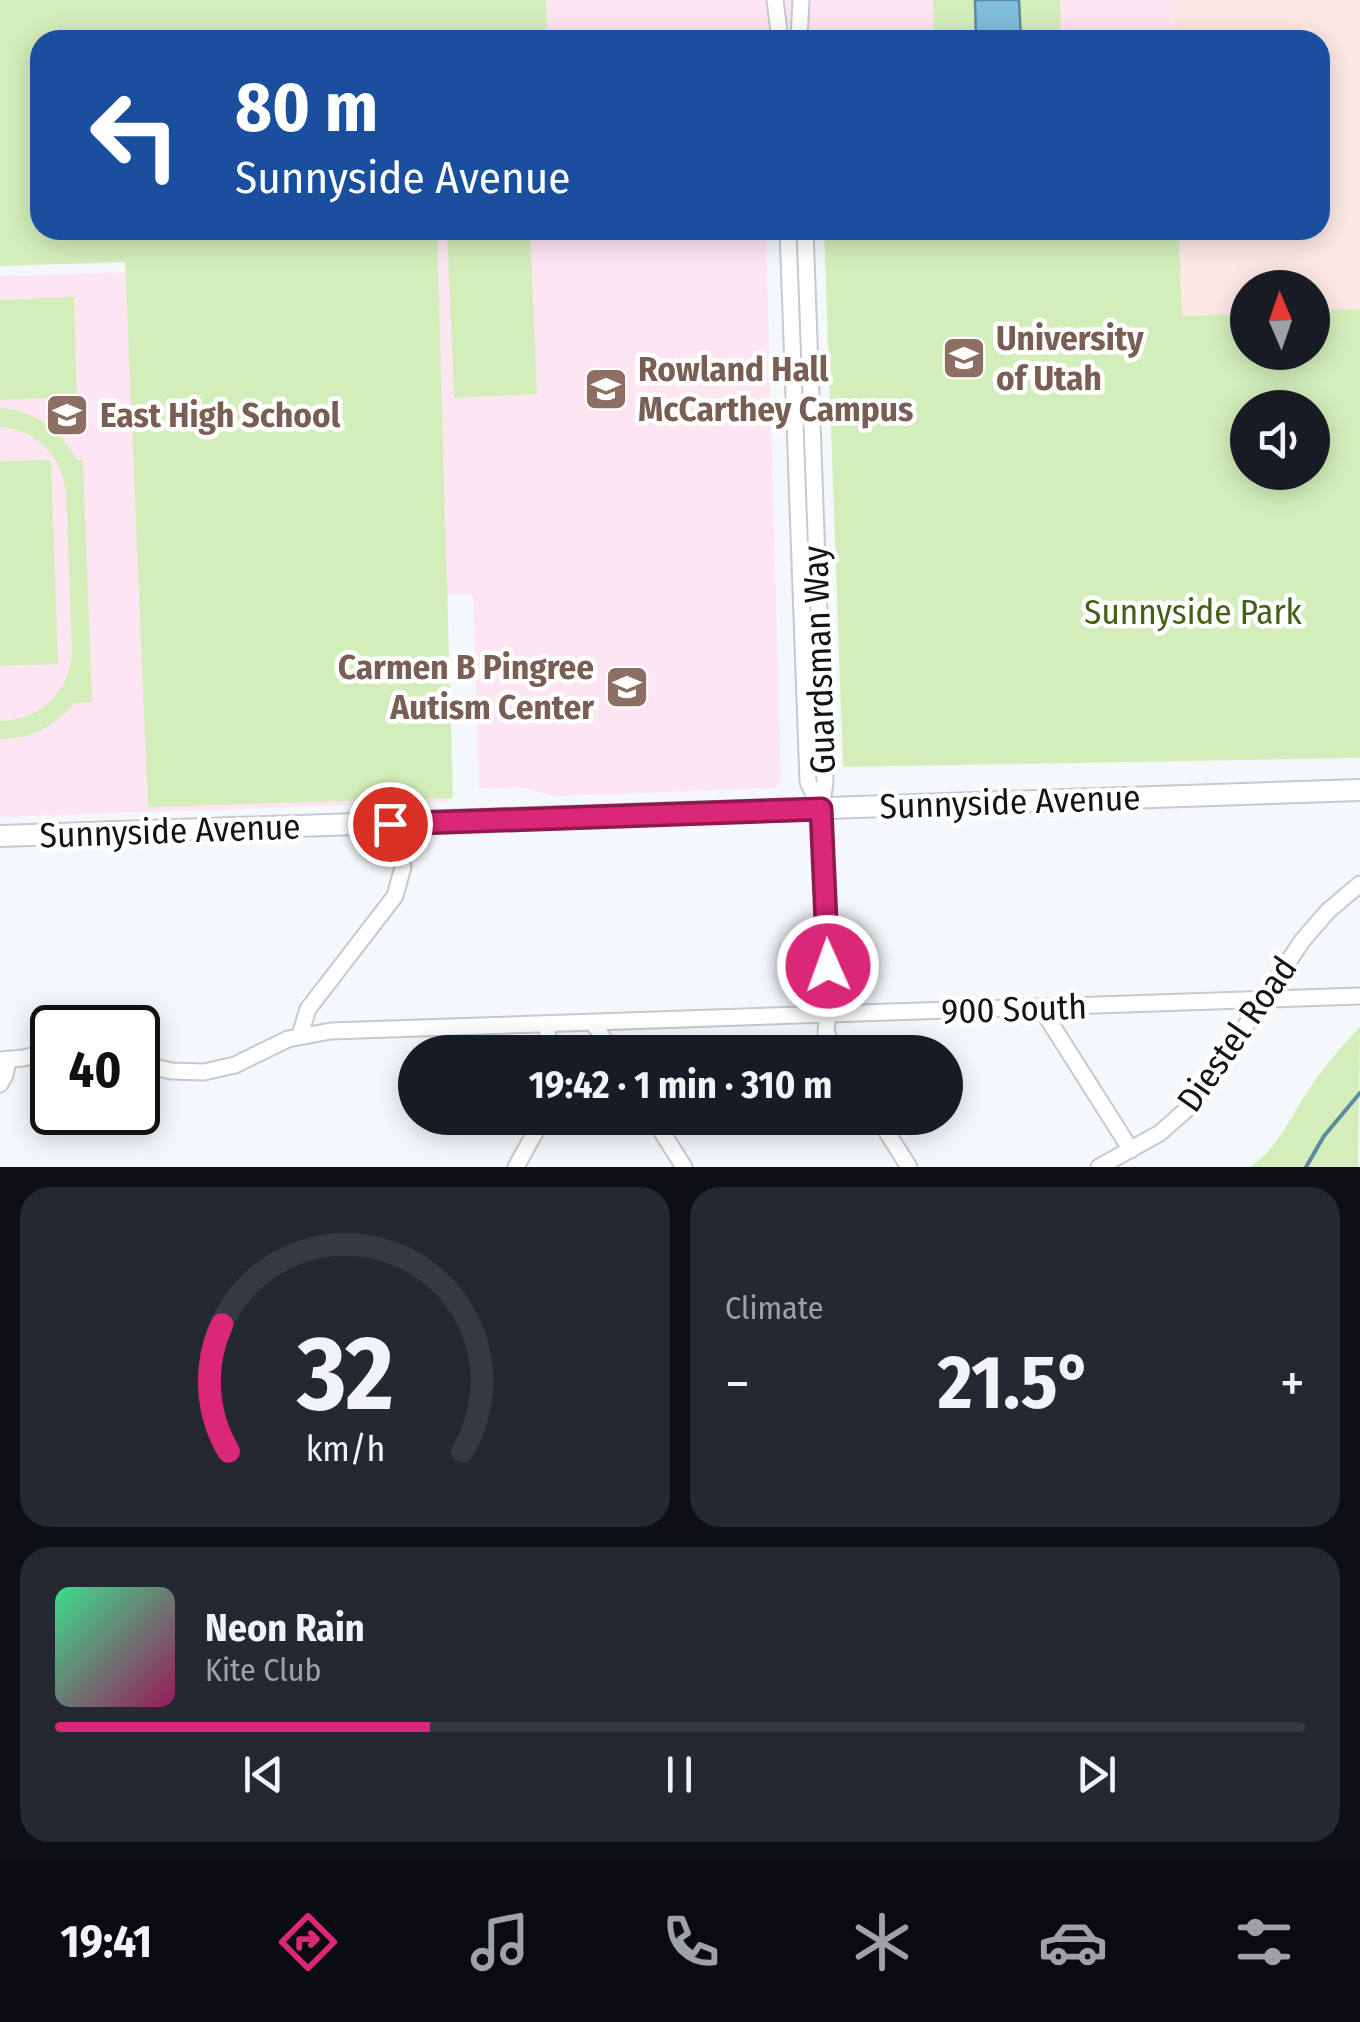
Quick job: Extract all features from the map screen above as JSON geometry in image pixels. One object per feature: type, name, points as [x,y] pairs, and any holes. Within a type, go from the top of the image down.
[{"type":"main road","name":"Sunnyside Avenue","points":[[0,836],[1360,790]]},
{"type":"street","points":[[775,0],[779,30]]},
{"type":"street","points":[[800,30],[801,0]]},
{"type":"street","name":"Guardsman Way","points":[[788,240],[808,782],[821,809]]},
{"type":"street","name":"Guardsman Way","points":[[805,240],[825,782],[821,809]]},
{"type":"street","points":[[821,809],[828,1035]]},
{"type":"street","points":[[300,1035],[308,1010],[395,896],[403,867]]},
{"type":"street","name":"Diestel Road","points":[[1099,1167],[1172,1123],[1196,1102],[1302,942],[1328,911],[1360,884]]},
{"type":"street","name":"900 South","points":[[160,1069],[220,1069],[288,1038],[331,1032],[1360,996]]},
{"type":"street","points":[[1041,1008],[1131,1150]]},
{"type":"street","points":[[594,1024],[601,1035]]},
{"type":"street","points":[[548,1025],[548,1035]]},
{"type":"street","points":[[0,1084],[5,1075],[4,1060],[30,1055]]},
{"type":"street","points":[[516,1167],[534,1135]]},
{"type":"street","points":[[664,1135],[684,1167]]},
{"type":"street","points":[[889,1135],[909,1167]]},
{"type":"shaded area","points":[[428,0],[1171,0],[1172,30],[429,30]]},
{"type":"shaded area","points":[[1171,0],[1360,0],[1360,309],[1330,310],[1330,270],[1230,270],[1230,315],[1182,316],[1179,240],[1330,240],[1330,30],[1172,30]]},
{"type":"shaded area","name":"Rowland Hall McCarthey Campus","points":[[436,240],[766,240],[781,779],[775,788],[554,796],[518,787],[479,789],[473,595],[447,595]]},
{"type":"shaded area","name":"East High School","points":[[130,272],[429,554],[448,802],[0,817],[0,276]]},
{"type":"green space","points":[[0,0],[546,0],[547,30],[30,30],[30,240],[437,240],[453,798],[148,807],[125,262],[0,266]]},
{"type":"green space","points":[[933,0],[1060,0],[1061,30],[934,30]]},
{"type":"green space","points":[[447,240],[530,240],[537,394],[454,398]]},
{"type":"green space","name":"Sunnyside Park","points":[[824,240],[1179,240],[1182,316],[1230,315],[1230,370],[1330,370],[1330,310],[1360,309],[1360,758],[843,767]]},
{"type":"green space","points":[[74,297],[77,397],[0,400],[0,300]]},
{"type":"green space","points":[[0,408],[24,413],[45,424],[63,439],[77,460],[83,460],[92,702],[74,703],[50,725],[32,734],[0,739],[0,721],[28,716],[59,692],[72,652],[63,479],[53,456],[36,439],[0,427]]},
{"type":"green space","points":[[51,460],[58,664],[0,666],[0,461]]},
{"type":"green space","points":[[1360,1027],[1358,1167],[1250,1167],[1274,1144],[1317,1078]]},
{"type":"water","points":[[975,0],[1019,0],[1020,30],[976,30]]},
{"type":"waterway","points":[[1306,1167],[1324,1136],[1360,1093]]},
{"type":"place","name":"University of Utah","points":[[964,358]]},
{"type":"place","name":"Rowland Hall McCarthey Campus","points":[[606,389]]},
{"type":"place","name":"East High School","points":[[67,415]]},
{"type":"place","name":"Carmen B Pingree Autism Center","points":[[627,687]]},
{"type":"route","points":[[390,824],[821,809],[828,966]]}]
